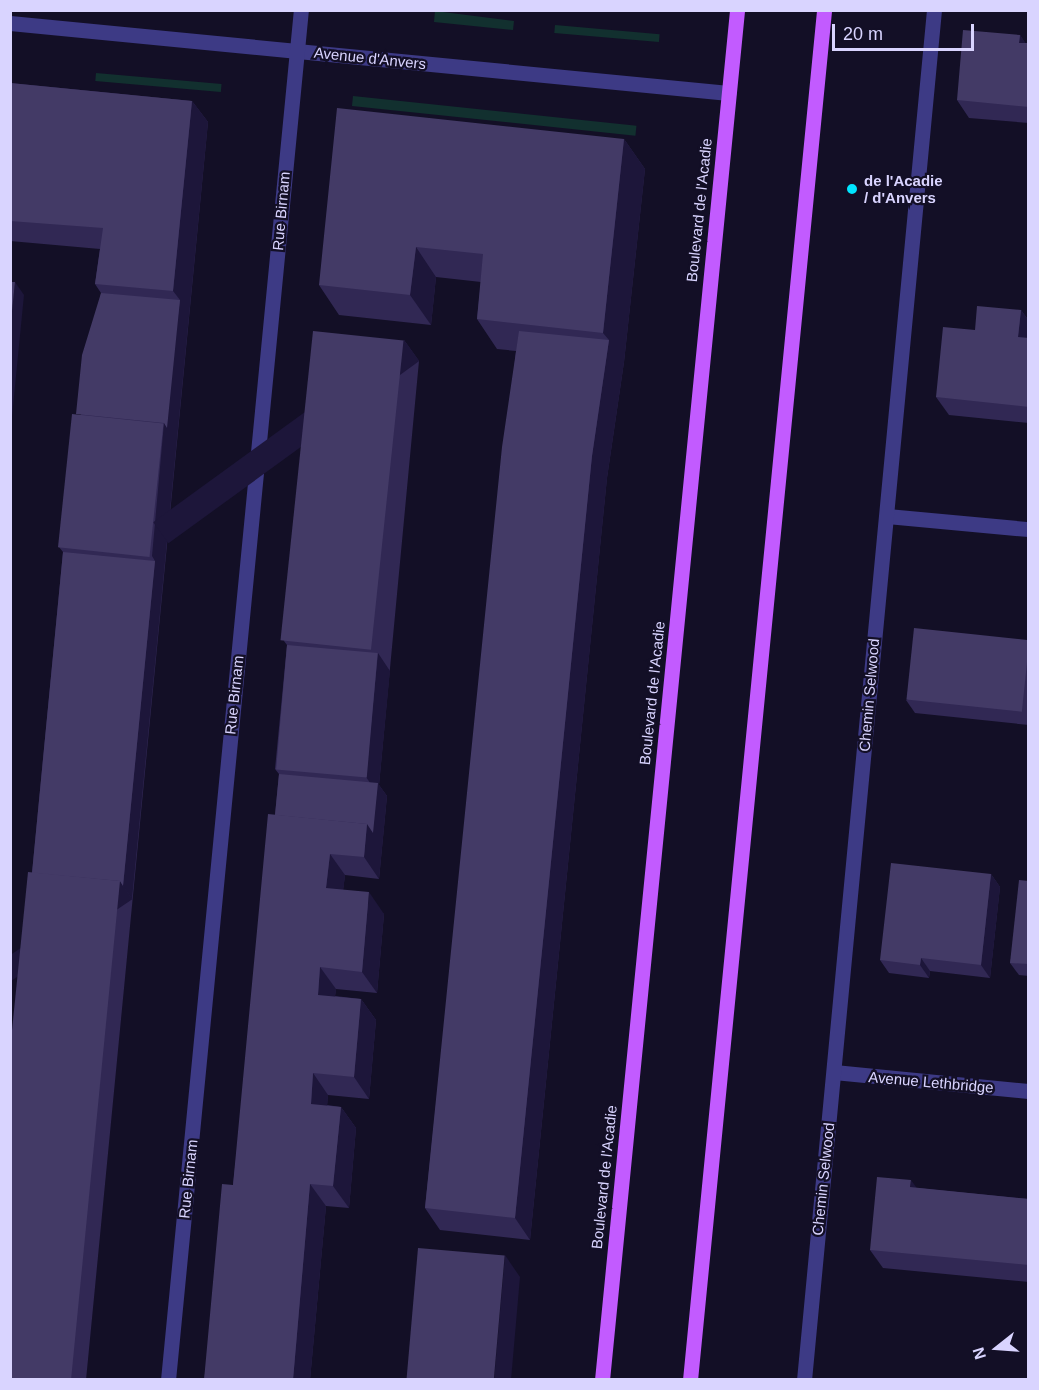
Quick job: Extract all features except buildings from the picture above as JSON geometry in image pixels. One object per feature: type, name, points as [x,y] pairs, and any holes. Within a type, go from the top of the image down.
[{"type":"main road","name":"Boulevard de l'Acadie","points":[[602,1380],[737,10]]},
{"type":"main road","points":[[690,1380],[824,10]]},
{"type":"street","name":"Rue Birnam","points":[[168,1380],[301,10]]},
{"type":"street","name":"Chemin Selwood","points":[[804,1380],[934,10]]},
{"type":"street","name":"Avenue d'Anvers","points":[[10,23],[729,93]]},
{"type":"street","points":[[887,516],[1029,530]]},
{"type":"street","name":"Avenue Lethbridge","points":[[834,1072],[1029,1091]]},
{"type":"green space","points":[[435,11],[514,21],[513,30],[434,22]]},
{"type":"green space","points":[[555,25],[660,34],[659,42],[554,33]]},
{"type":"green space","points":[[96,73],[222,84],[221,92],[95,81]]},
{"type":"green space","points":[[353,96],[636,126],[635,136],[352,106]]},
{"type":"place","name":"de l'Acadie / d'Anvers","points":[[852,189]]}]
